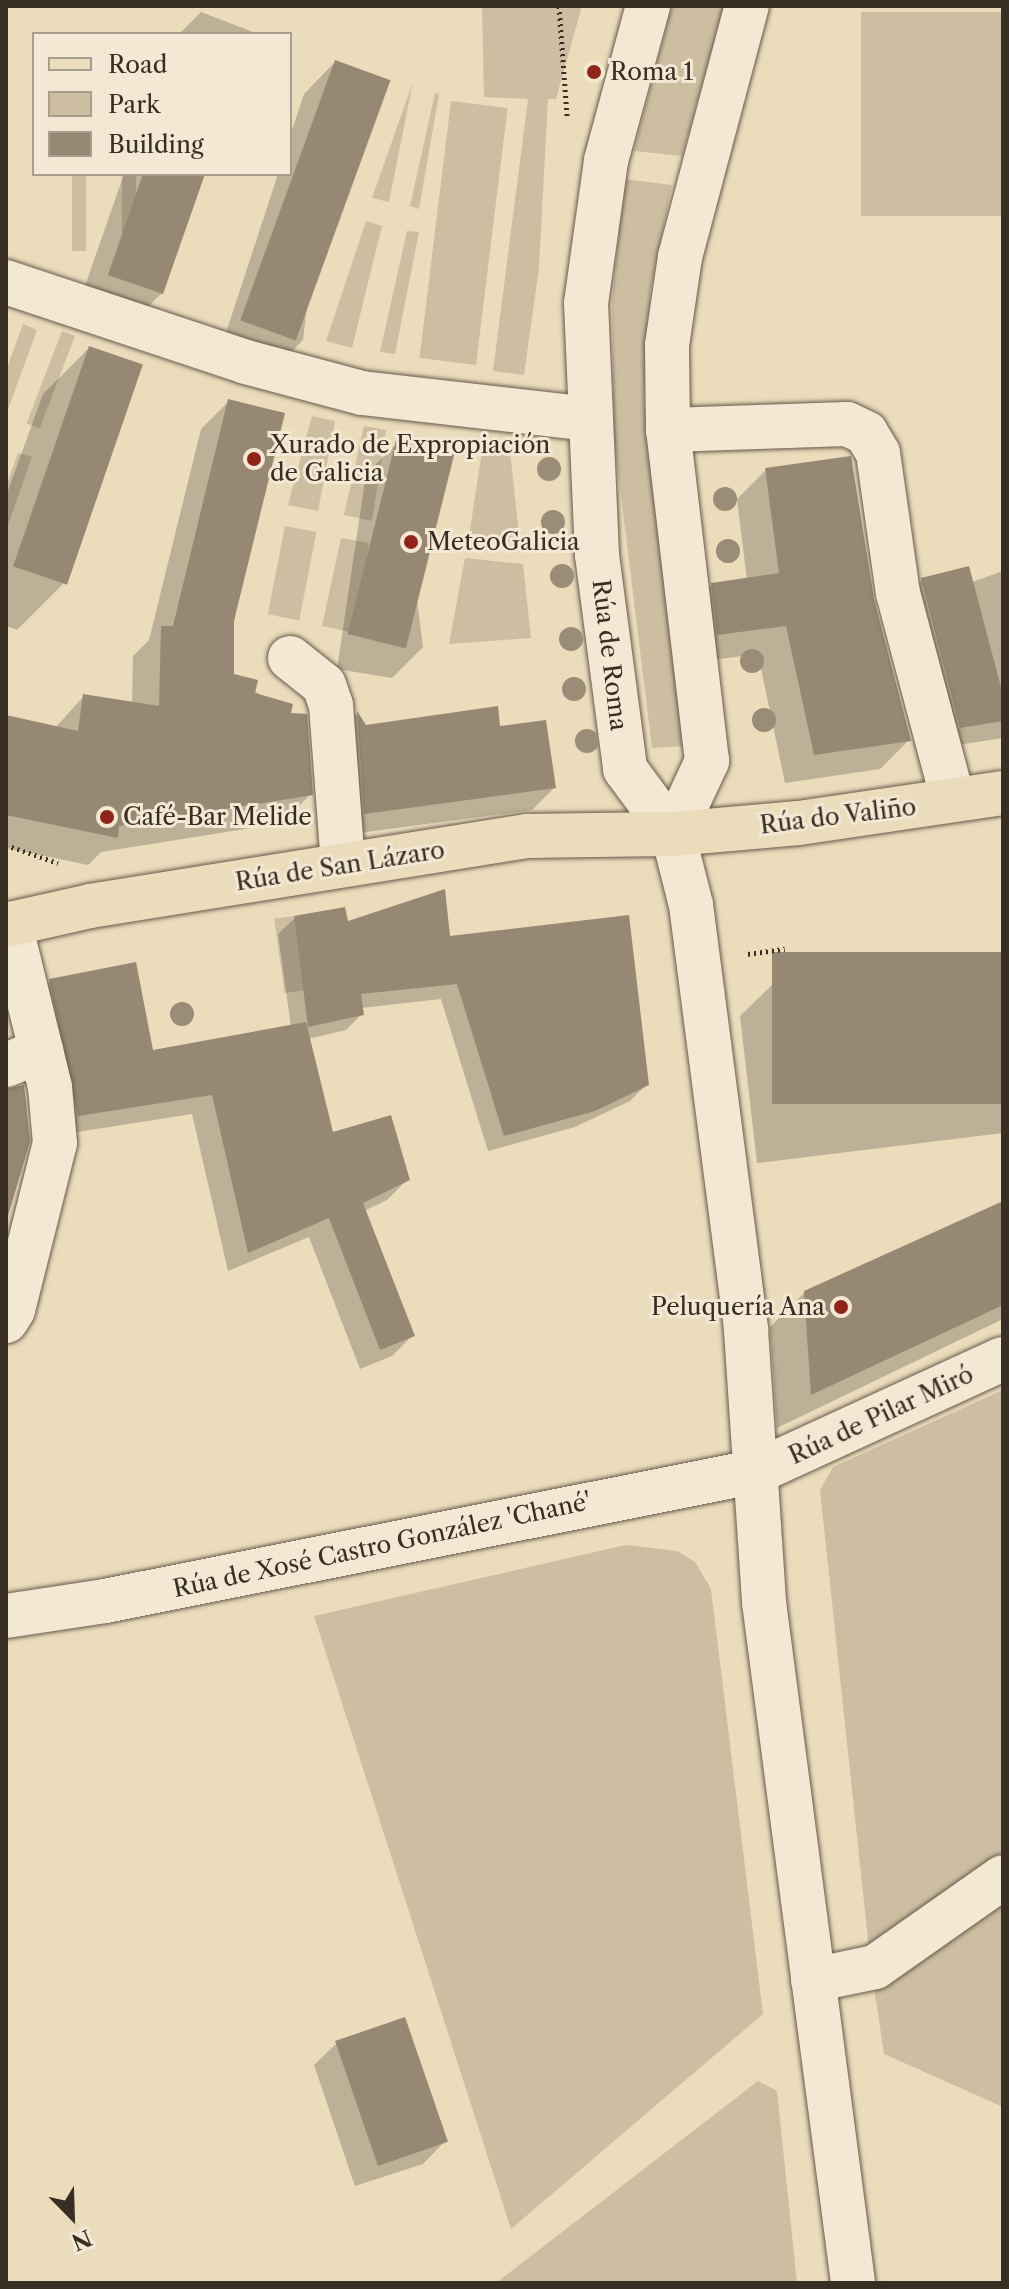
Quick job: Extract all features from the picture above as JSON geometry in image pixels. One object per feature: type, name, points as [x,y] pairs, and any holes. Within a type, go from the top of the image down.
[{"type":"main road","name":"Rúa do Valiño","points":[[673,834],[799,823],[1003,793]]},
{"type":"main road","name":"Rúa de San Lázaro","points":[[8,924],[528,836],[673,834]]},
{"type":"street","name":"Rúa de Roma","points":[[648,6],[606,161],[588,287],[589,419],[597,555],[625,769],[673,834]]},
{"type":"street","points":[[747,6],[680,257],[667,345],[668,430],[707,761],[673,834],[693,918],[746,1330],[758,1471],[764,1602],[853,2283]]},
{"type":"street","points":[[6,282],[246,362],[362,393],[589,419]]},
{"type":"street","points":[[668,430],[847,424],[866,433],[878,453],[898,593],[953,800]]},
{"type":"street","points":[[290,658],[324,685],[331,705],[343,865]]},
{"type":"street","name":"Rúa de San Lázaro","points":[[6,1321],[55,1143],[23,1058],[8,924]]},
{"type":"street","name":"Rúa de Pilar Miró","points":[[758,1471],[1003,1359]]},
{"type":"street","name":"Rúa de Xosé Castro González 'Chané'","points":[[6,1616],[105,1601],[758,1471]]},
{"type":"street","points":[[813,1980],[875,1967],[1003,1877]]},
{"type":"path","points":[[559,6],[558,45],[567,119]]},
{"type":"path","points":[[6,845],[71,867]]},
{"type":"path","points":[[748,954],[785,949]]},
{"type":"green space","points":[[482,6],[582,6],[556,99],[548,99],[539,268],[524,375],[493,371],[528,99],[484,97]]},
{"type":"green space","points":[[672,6],[724,6],[682,156],[634,151]]},
{"type":"green space","points":[[861,12],[1003,12],[1003,216],[861,216]]},
{"type":"green space","points":[[413,82],[389,202],[372,198]]},
{"type":"green space","points":[[435,93],[439,94],[419,209],[410,206]]},
{"type":"green space","points":[[451,101],[508,108],[476,365],[419,358]]},
{"type":"green space","points":[[72,176],[86,176],[86,251],[72,251]]},
{"type":"green space","points":[[122,176],[136,176],[136,269],[122,269]]},
{"type":"green space","points":[[624,179],[672,185],[650,292],[644,400],[684,746],[652,748],[614,439],[612,301]]},
{"type":"green space","points":[[366,221],[382,226],[352,348],[326,341]]},
{"type":"green space","points":[[407,231],[419,232],[395,354],[380,352]]},
{"type":"green space","points":[[23,324],[37,330],[6,415],[6,371]]},
{"type":"green space","points":[[62,331],[75,336],[40,428],[27,423]]},
{"type":"green space","points":[[312,416],[335,421],[318,511],[288,505]]},
{"type":"green space","points":[[364,426],[386,430],[372,521],[344,515]]},
{"type":"green space","points":[[483,445],[510,450],[520,545],[469,536]]},
{"type":"green space","points":[[18,453],[32,457],[6,531],[6,486]]},
{"type":"green space","points":[[285,526],[316,532],[299,620],[268,614]]},
{"type":"green space","points":[[341,538],[369,543],[355,633],[322,626]]},
{"type":"green space","points":[[465,558],[523,564],[531,638],[449,644]]},
{"type":"green space","points":[[294,916],[304,990],[285,993],[274,919]]},
{"type":"green space","points":[[1003,1390],[1003,1867],[869,1949],[820,1490],[833,1467]]},
{"type":"green space","points":[[626,1545],[677,1551],[695,1562],[711,1589],[763,2014],[511,2229],[314,1616]]},
{"type":"green space","points":[[1003,1900],[1003,2107],[884,2054],[874,1987]]},
{"type":"green space","points":[[758,2081],[777,2091],[797,2283],[496,2283]]},
{"type":"building","points":[[335,60],[390,80],[296,340],[240,320]]},
{"type":"building","points":[[142,176],[204,176],[163,294],[108,275]]},
{"type":"building","points":[[89,346],[143,365],[67,585],[13,566]]},
{"type":"building","points":[[228,399],[285,413],[234,621],[234,674],[258,680],[255,693],[293,704],[291,713],[307,714],[313,795],[119,826],[118,838],[6,815],[6,715],[78,731],[83,694],[159,706],[161,626],[173,626]]},
{"type":"building","name":"MeteoGalicia","points":[[396,440],[454,455],[406,649],[348,634]]},
{"type":"building","points":[[851,456],[874,599],[911,741],[814,755],[786,626],[717,635],[711,583],[779,573],[765,468]]},
{"type":"building","points":[[969,566],[1003,695],[1003,721],[960,728],[921,578]]},
{"type":"building","points":[[498,706],[500,726],[546,720],[556,788],[364,814],[357,711],[366,725]]},
{"type":"building","points":[[445,889],[450,936],[629,915],[649,1085],[595,1111],[504,1136],[457,984],[361,994],[364,1015],[308,1027],[294,916],[345,907],[348,921]]},
{"type":"building","points":[[772,952],[1003,952],[1003,1104],[772,1104]]},
{"type":"building","points":[[136,962],[153,1050],[306,1022],[333,1132],[391,1115],[410,1180],[363,1203],[415,1336],[380,1350],[329,1218],[248,1253],[212,1095],[78,1116],[49,979]]},
{"type":"building","points":[[24,1085],[30,1141],[6,1223],[6,1089]]},
{"type":"building","points":[[1003,1201],[1003,1305],[811,1395],[804,1291]]},
{"type":"building","points":[[405,2017],[448,2142],[378,2166],[335,2041]]},
{"type":"place","name":"Roma 1","points":[[594,72]]},
{"type":"place","name":"Xurado de Expropiación de Galicia","points":[[254,459]]},
{"type":"place","name":"MeteoGalicia","points":[[411,542]]},
{"type":"place","name":"Café-Bar Melide","points":[[107,817]]},
{"type":"place","name":"Peluquería Ana","points":[[841,1307]]}]
